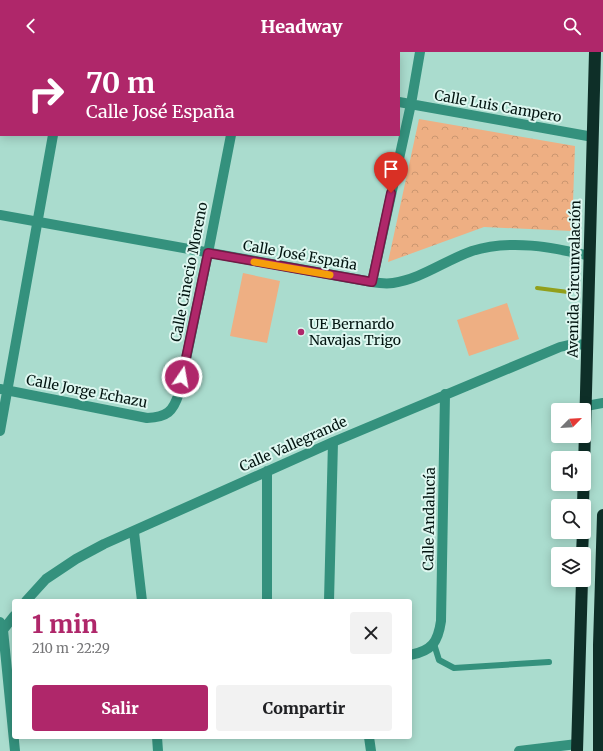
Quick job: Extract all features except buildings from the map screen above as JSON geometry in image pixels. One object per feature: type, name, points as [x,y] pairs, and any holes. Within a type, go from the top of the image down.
[{"type":"highway","name":"Avenida Circunvalación","points":[[586,403],[590,309],[592,137],[595,52]]},
{"type":"highway","name":"Avenida Circunvalación","points":[[584,499],[585,443]]},
{"type":"highway","points":[[599,751],[603,515]]},
{"type":"highway","points":[[577,748],[582,587]]},
{"type":"street","points":[[372,282],[411,104],[420,52]]},
{"type":"street","name":"Calle Luis Campero","points":[[400,102],[592,137]]},
{"type":"street","points":[[0,431],[4,390],[39,222],[53,136]]},
{"type":"street","name":"Calle Cinecio Moreno","points":[[169,412],[175,405],[179,393],[231,136]]},
{"type":"street","name":"Calle José España","points":[[0,215],[372,282],[392,283],[409,278],[474,251],[513,244],[554,248],[590,256]]},
{"type":"street","name":"Calle Vallegrande","points":[[28,599],[46,579],[76,559],[267,471],[445,394],[560,347],[573,344],[588,345]]},
{"type":"street","name":"Calle Jorge Echazu","points":[[4,390],[147,418],[160,417],[169,412]]},
{"type":"street","name":"Calle Andalucía","points":[[434,644],[440,634],[441,621],[445,394]]},
{"type":"street","points":[[591,405],[603,403]]},
{"type":"street","points":[[329,599],[333,442]]},
{"type":"street","points":[[267,471],[267,599]]},
{"type":"street","points":[[134,532],[142,599]]},
{"type":"street","points":[[12,618],[1,626],[11,686],[12,708]]},
{"type":"street","points":[[412,654],[426,650],[434,644]]},
{"type":"street","points":[[13,739],[14,751]]},
{"type":"street","points":[[157,739],[158,751]]},
{"type":"street","points":[[369,739],[371,751]]},
{"type":"street","points":[[519,751],[577,748]]},
{"type":"lane","points":[[434,644],[438,660],[454,668],[549,662]]},
{"type":"green space","points":[[419,119],[575,146],[572,231],[484,227],[388,262]]},
{"type":"green space","points":[[243,273],[280,281],[267,343],[230,336]]},
{"type":"green space","points":[[507,303],[519,339],[469,356],[457,320]]},
{"type":"waterway","points":[[537,288],[568,292]]},
{"type":"slow traffic","points":[[254,262],[330,275]]},
{"type":"place","name":"UE Bernardo Navajas Trigo","points":[[301,332]]},
{"type":"route","points":[[182,377],[208,253],[372,282],[391,193]]}]
